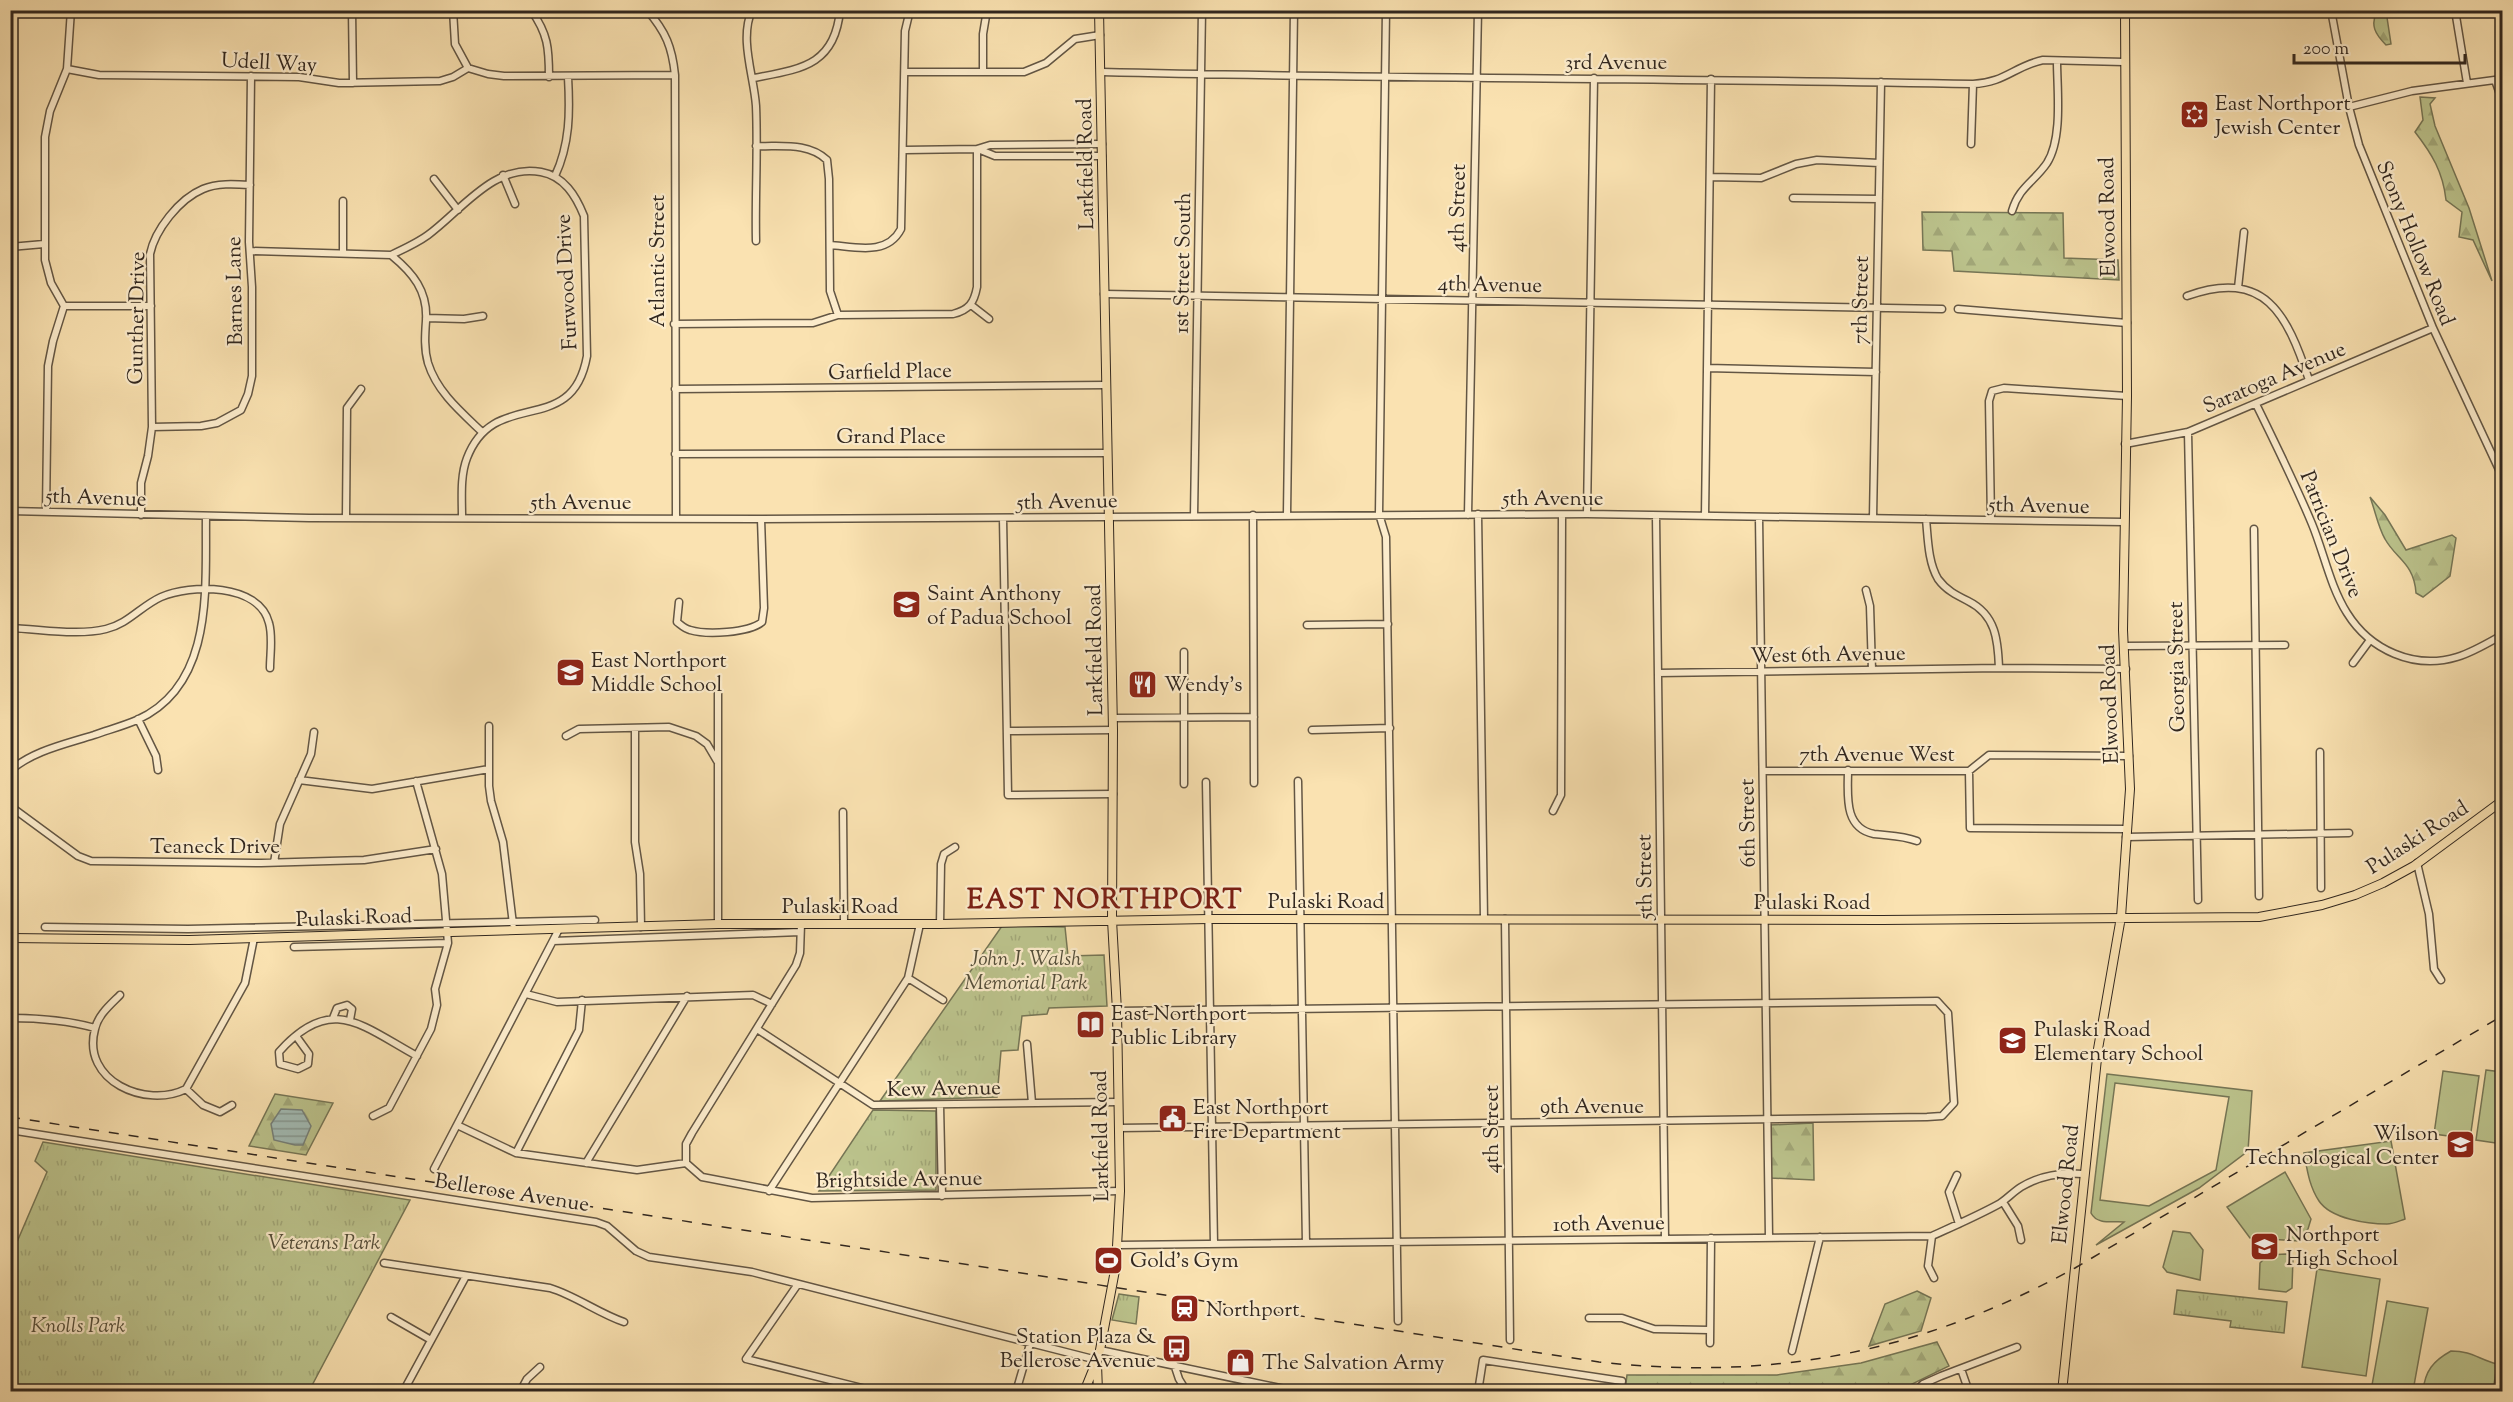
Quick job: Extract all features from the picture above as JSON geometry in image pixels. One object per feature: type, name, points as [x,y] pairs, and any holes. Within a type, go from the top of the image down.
[{"type":"main road","name":"Larkfield Road","points":[[1099,10],[1113,718],[1112,920],[1117,1011],[1120,1191],[1119,1245],[1100,1350]]},
{"type":"main road","name":"Elwood Road","points":[[2062,1392],[2083,1174],[2098,1050],[2121,917],[2127,833],[2129,756],[2124,522],[2127,396],[2125,10]]},
{"type":"main road","name":"Pulaski Road","points":[[10,939],[189,940],[558,931],[718,924],[800,928],[844,923],[940,924],[1209,919],[1765,920],[2259,917],[2291,912],[2355,896],[2383,883],[2417,863],[2502,801]]},
{"type":"main road","points":[[1084,1392],[1097,1360]]},
{"type":"main road","points":[[1097,1360],[1098,1392]]},
{"type":"street","points":[[46,512],[48,366],[50,351],[64,306],[47,272],[44,244],[46,124],[67,69],[71,10]]},
{"type":"street","points":[[352,10],[354,83]]},
{"type":"street","points":[[453,10],[455,44],[468,68],[496,76],[675,75]]},
{"type":"street","points":[[531,10],[545,32],[549,77]]},
{"type":"street","name":"Atlantic Street","points":[[647,10],[662,28],[673,52],[675,75],[676,519]]},
{"type":"street","points":[[752,10],[747,39],[754,78],[756,241]]},
{"type":"street","points":[[754,78],[798,69],[821,57],[836,34],[840,10]]},
{"type":"street","points":[[830,245],[878,248],[897,238],[903,220],[905,31],[910,10]]},
{"type":"street","points":[[983,72],[984,22],[987,10]]},
{"type":"street","name":"1st Street South","points":[[1194,516],[1202,10]]},
{"type":"street","points":[[1287,514],[1294,10]]},
{"type":"street","points":[[1386,10],[1380,514],[1386,537],[1388,624],[1398,1321]]},
{"type":"street","name":"4th Street","points":[[1468,515],[1478,10]]},
{"type":"street","name":"Stony Hollow Road","points":[[2331,10],[2349,107],[2367,166],[2433,328],[2502,476]]},
{"type":"street","points":[[2456,10],[2467,83]]},
{"type":"street","points":[[905,72],[1024,72],[1037,69],[1075,39],[1100,35]]},
{"type":"street","points":[[2012,211],[2016,197],[2047,163],[2053,149],[2056,131],[2057,61]]},
{"type":"street","name":"3rd Avenue","points":[[1102,72],[1385,78],[1711,79],[1973,84],[1996,81],[2030,63],[2124,62]]},
{"type":"street","name":"Udell Way","points":[[67,69],[99,75],[299,77],[354,83],[440,81],[468,68]]},
{"type":"street","name":"Barnes Lane","points":[[152,427],[201,426],[230,418],[241,410],[248,394],[252,376],[249,242],[251,76]]},
{"type":"street","points":[[251,251],[391,255],[429,234],[503,175],[530,170],[555,176],[562,162],[568,138],[568,77]]},
{"type":"street","points":[[1587,514],[1594,78]]},
{"type":"street","points":[[1705,516],[1711,79]]},
{"type":"street","points":[[2349,107],[2412,91],[2499,79],[2502,100]]},
{"type":"street","name":"7th Street","points":[[1873,518],[1881,82]]},
{"type":"street","points":[[1971,144],[1973,84]]},
{"type":"street","points":[[1059,144],[1059,155]]},
{"type":"street","points":[[905,150],[977,149],[990,145],[1102,144]]},
{"type":"street","points":[[756,146],[802,147],[812,149],[827,160],[830,179],[830,291],[838,315]]},
{"type":"street","points":[[977,149],[995,156],[1102,156]]},
{"type":"street","points":[[674,324],[813,323],[838,315],[953,315],[963,312],[971,305],[977,287],[977,149]]},
{"type":"street","points":[[1710,177],[1761,178],[1806,161],[1817,160],[1879,163]]},
{"type":"street","points":[[503,175],[515,204]]},
{"type":"street","name":"Furwood Drive","points":[[482,432],[503,417],[546,408],[560,402],[568,397],[583,376],[587,356],[584,216],[578,200],[555,176]]},
{"type":"street","points":[[434,179],[458,210]]},
{"type":"street","name":"Gunther Drive","points":[[141,515],[141,483],[152,427],[150,254],[153,239],[166,220],[189,197],[202,189],[218,185],[250,185]]},
{"type":"street","points":[[1793,198],[1879,200]]},
{"type":"street","points":[[343,201],[343,252]]},
{"type":"street","points":[[2238,288],[2244,232]]},
{"type":"street","points":[[10,247],[44,244]]},
{"type":"street","points":[[391,255],[417,280],[425,303],[425,348],[432,373],[451,403],[482,432],[472,448],[463,473],[462,517]]},
{"type":"street","points":[[2187,296],[2203,291],[2238,288],[2266,299],[2284,319],[2309,380]]},
{"type":"street","name":"4th Avenue","points":[[1104,294],[1942,309]]},
{"type":"street","points":[[971,305],[989,319]]},
{"type":"street","points":[[64,306],[151,306]]},
{"type":"street","points":[[1958,309],[2127,323]]},
{"type":"street","points":[[426,318],[464,319],[483,316]]},
{"type":"street","name":"Saratoga Avenue","points":[[2126,444],[2188,432],[2433,328]]},
{"type":"street","points":[[1707,368],[1876,372]]},
{"type":"street","name":"Garfield Place","points":[[675,389],[1106,385]]},
{"type":"street","points":[[1991,520],[1989,401],[1992,391],[2004,388],[2127,396]]},
{"type":"street","points":[[346,517],[347,408],[362,389]]},
{"type":"street","name":"Patrician Drive","points":[[2256,404],[2303,503],[2346,612],[2370,640],[2406,659],[2435,662],[2473,651],[2502,635]]},
{"type":"street","name":"Georgia Street","points":[[2188,432],[2198,900]]},
{"type":"street","name":"Grand Place","points":[[675,453],[1107,453]]},
{"type":"street","name":"5th Avenue","points":[[10,512],[206,516],[676,519],[1587,514],[2124,522]]},
{"type":"street","points":[[1478,514],[1484,919]]},
{"type":"street","points":[[1552,811],[1561,795],[1562,514]]},
{"type":"street","points":[[1253,515],[1254,783]]},
{"type":"street","points":[[10,771],[28,758],[45,751],[138,719],[171,694],[191,666],[204,617],[206,516]]},
{"type":"street","name":"5th Street","points":[[1656,516],[1665,1238]]},
{"type":"street","name":"6th Street","points":[[1759,517],[1769,1237]]},
{"type":"street","points":[[1003,518],[1008,795],[1113,794]]},
{"type":"street","points":[[679,602],[677,622],[687,630],[702,632],[743,630],[755,627],[762,622],[764,608],[760,519]]},
{"type":"street","points":[[1926,519],[1934,571],[1946,588],[1980,608],[1993,624],[1997,634],[1999,668]]},
{"type":"street","points":[[2254,529],[2259,896]]},
{"type":"street","points":[[10,628],[90,631],[105,629],[119,625],[159,598],[173,592],[204,589],[244,595],[256,602],[269,622],[270,668]]},
{"type":"street","points":[[1866,590],[1870,606],[1872,670]]},
{"type":"street","points":[[762,622],[770,625]]},
{"type":"street","points":[[1307,625],[1388,624]]},
{"type":"street","points":[[2352,663],[2370,640]]},
{"type":"street","points":[[2125,646],[2285,645]]},
{"type":"street","points":[[1184,652],[1184,784]]},
{"type":"street","name":"West 6th Avenue","points":[[1658,673],[1999,668],[2126,669]]},
{"type":"street","points":[[718,693],[718,924]]},
{"type":"street","points":[[1113,718],[1254,717]]},
{"type":"street","points":[[138,719],[156,756],[158,770]]},
{"type":"street","points":[[489,726],[491,801],[503,842],[514,931]]},
{"type":"street","points":[[566,736],[579,729],[669,727],[685,731],[706,744],[718,761]]},
{"type":"street","points":[[635,728],[635,842],[640,874],[641,927]]},
{"type":"street","points":[[1312,730],[1390,728]]},
{"type":"street","points":[[1008,730],[1113,729]]},
{"type":"street","points":[[274,863],[280,824],[311,754],[314,732]]},
{"type":"street","points":[[2320,752],[2321,888]]},
{"type":"street","name":"7th Avenue West","points":[[1763,771],[1969,771],[1989,755],[2129,756]]},
{"type":"street","points":[[299,780],[372,789],[489,769]]},
{"type":"street","points":[[1848,770],[1848,804],[1853,821],[1868,832],[1900,835],[1917,841]]},
{"type":"street","points":[[1969,771],[1970,828],[2196,836],[2349,833]]},
{"type":"street","points":[[373,1116],[389,1108],[436,1016],[435,989],[448,943],[442,874],[417,781]]},
{"type":"street","points":[[1298,781],[1306,1243]]},
{"type":"street","points":[[1206,782],[1214,1244]]},
{"type":"street","name":"Teaneck Drive","points":[[10,806],[78,856],[91,861],[274,863],[364,860],[436,849]]},
{"type":"street","points":[[843,812],[844,923]]},
{"type":"street","points":[[940,924],[941,864],[944,854],[955,847]]},
{"type":"street","points":[[2417,863],[2429,914],[2434,969],[2441,980]]},
{"type":"street","name":"4th Street","points":[[1505,919],[1510,1340]]},
{"type":"street","points":[[45,927],[188,929],[595,920]]},
{"type":"street","points":[[768,1191],[908,978],[920,924]]},
{"type":"street","points":[[77,927],[77,939]]},
{"type":"street","points":[[457,1125],[516,1153],[637,1170],[686,1163],[686,1144],[692,1133],[796,965],[800,953],[800,928],[553,941]]},
{"type":"street","points":[[188,929],[189,940]]},
{"type":"street","points":[[434,1169],[558,931]]},
{"type":"street","points":[[120,995],[107,1007],[95,1028],[95,1056],[104,1072],[118,1086],[132,1092],[161,1096],[175,1095],[186,1089],[245,983],[254,938]]},
{"type":"street","points":[[294,947],[448,943]]},
{"type":"street","points":[[908,978],[943,1000]]},
{"type":"street","points":[[526,994],[557,1002],[753,995],[772,1004]]},
{"type":"street","points":[[586,1163],[687,996]]},
{"type":"street","points":[[516,1153],[579,1030],[582,1000]]},
{"type":"street","name":"9th Avenue","points":[[1119,1128],[1927,1117],[1942,1116],[1954,1103],[1948,1012],[1937,1001],[1766,1002]]},
{"type":"street","points":[[1117,1011],[1766,1002]]},
{"type":"street","points":[[333,1018],[337,1008],[347,1005],[352,1010],[350,1020]]},
{"type":"street","points":[[10,1018],[47,1018],[71,1021],[95,1028]]},
{"type":"street","points":[[296,1036],[309,1054],[308,1064],[298,1069],[280,1064],[279,1052],[296,1036],[306,1027],[333,1018],[350,1020],[417,1056]]},
{"type":"street","name":"Kew Avenue","points":[[757,1029],[873,1105],[1118,1102]]},
{"type":"street","points":[[1027,1044],[1032,1103]]},
{"type":"street","points":[[186,1089],[212,1110],[220,1112],[232,1105]]},
{"type":"street","points":[[940,1105],[942,1196]]},
{"type":"street","name":"Bellerose Avenue","points":[[10,1130],[596,1222],[607,1226],[636,1251],[649,1257],[752,1272],[1097,1360]]},
{"type":"street","name":"Brightside Avenue","points":[[686,1163],[702,1177],[812,1198],[1120,1191]]},
{"type":"street","name":"10th Avenue","points":[[1119,1245],[1932,1236],[2003,1202],[2022,1187],[2044,1176],[2062,1172],[2083,1174]]},
{"type":"street","points":[[1957,1175],[1949,1192],[1959,1224]]},
{"type":"street","points":[[2003,1202],[2018,1226],[2021,1240]]},
{"type":"street","points":[[1932,1236],[1928,1266],[1934,1278]]},
{"type":"street","points":[[1792,1351],[1820,1237]]},
{"type":"street","points":[[1710,1343],[1711,1238]]},
{"type":"street","points":[[384,1263],[561,1292],[608,1317],[624,1322]]},
{"type":"street","points":[[403,1392],[466,1276]]},
{"type":"street","points":[[798,1284],[746,1359],[878,1392]]},
{"type":"street","points":[[391,1317],[431,1340]]},
{"type":"street","points":[[1589,1318],[1622,1318],[1654,1329],[1709,1330]]},
{"type":"street","points":[[1016,1392],[1030,1344]]},
{"type":"street","points":[[1915,1392],[1923,1384],[1941,1376],[2017,1347]]},
{"type":"street","points":[[1097,1360],[1100,1350],[1299,1392]]},
{"type":"street","points":[[1478,1392],[1484,1360],[1622,1381],[1620,1392]]},
{"type":"street","points":[[1174,1364],[1187,1392]]},
{"type":"street","points":[[520,1392],[527,1379],[540,1368]]},
{"type":"street","points":[[1961,1369],[1969,1392]]},
{"type":"green space","points":[[2377,11],[2386,11],[2391,44],[2386,45],[2375,29],[2374,21]]},
{"type":"green space","points":[[2420,97],[2435,98],[2430,104],[2435,126],[2469,208],[2492,281],[2473,240],[2459,237],[2462,212],[2446,200],[2436,164],[2415,132],[2423,120]]},
{"type":"green space","points":[[1922,212],[2063,213],[2064,258],[2118,260],[2119,280],[1954,271],[1952,251],[1923,250]]},
{"type":"green space","points":[[2370,497],[2385,515],[2406,550],[2452,535],[2456,538],[2450,576],[2423,597],[2416,593],[2415,583],[2408,568],[2385,539]]},
{"type":"green space","name":"John J. Walsh Memorial Park","points":[[1002,926],[1065,927],[1068,956],[1104,955],[1107,1006],[1049,1008],[1047,1014],[1022,1016],[1018,1050],[1001,1051],[997,1097],[880,1101]]},
{"type":"green space","points":[[2486,1070],[2502,1072],[2502,1144],[2476,1140]]},
{"type":"green space","points":[[2443,1071],[2479,1076],[2470,1139],[2434,1134]]},
{"type":"green space","points":[[2107,1074],[2252,1091],[2248,1151],[2199,1188],[2096,1245],[2124,1222],[2101,1221],[2091,1213]],"holes":[[[2115,1083],[2229,1097],[2216,1170],[2149,1206],[2100,1200]]]},
{"type":"green space","points":[[275,1094],[333,1103],[306,1155],[249,1146]]},
{"type":"green space","points":[[873,1110],[936,1111],[936,1190],[819,1191]]},
{"type":"green space","points":[[1813,1123],[1814,1180],[1771,1178],[1770,1125]]},
{"type":"green space","points":[[2391,1141],[2405,1219],[2389,1224],[2350,1219],[2332,1212],[2319,1201],[2309,1177],[2304,1153]]},
{"type":"green space","points":[[43,1142],[410,1200],[309,1391],[11,1391],[11,1256],[47,1172],[35,1161]]},
{"type":"green space","points":[[2285,1172],[2311,1219],[2308,1229],[2300,1241],[2250,1238],[2227,1207]]},
{"type":"green space","points":[[2173,1231],[2190,1233],[2203,1250],[2200,1280],[2167,1272],[2163,1267]]},
{"type":"green space","points":[[2286,1254],[2293,1258],[2292,1288],[2286,1292],[2259,1289],[2260,1263],[2268,1255]]},
{"type":"green space","points":[[2317,1269],[2380,1279],[2366,1376],[2302,1367]]},
{"type":"green space","points":[[2177,1290],[2287,1302],[2284,1333],[2230,1327],[2231,1321],[2174,1314]]},
{"type":"green space","points":[[1917,1291],[1931,1298],[1921,1331],[1869,1346],[1885,1304]]},
{"type":"green space","points":[[1119,1294],[1139,1297],[1136,1324],[1112,1320]]},
{"type":"green space","points":[[2387,1301],[2428,1308],[2413,1391],[2372,1385]]},
{"type":"green space","points":[[1937,1342],[1949,1366],[1912,1384],[1906,1391],[1798,1392],[1790,1387],[1784,1392],[1625,1391],[1627,1375],[1777,1375],[1861,1363]]},
{"type":"green space","points":[[2451,1351],[2470,1354],[2497,1364],[2493,1391],[2423,1391],[2431,1367]]},
{"type":"water","points":[[281,1109],[302,1110],[311,1126],[303,1145],[274,1140],[271,1124]]},
{"type":"railway","points":[[10,1117],[1599,1362],[1663,1367],[1725,1367],[1786,1363],[1844,1354],[1902,1340],[1960,1321],[2017,1297],[2075,1268],[2502,1016]]},
{"type":"place","name":"East Northport Jewish Center","points":[[2194,115]]},
{"type":"place","name":"Saint Anthony of Padua School","points":[[906,605]]},
{"type":"place","name":"East Northport Middle School","points":[[570,672]]},
{"type":"place","name":"Wendy's","points":[[1143,684]]},
{"type":"place","name":"East Northport Public Library","points":[[1090,1025]]},
{"type":"place","name":"Pulaski Road Elementary School","points":[[2013,1041]]},
{"type":"place","name":"East Northport Fire Department","points":[[1172,1119]]},
{"type":"place","name":"Wilson Technological Center","points":[[2460,1145]]},
{"type":"place","name":"Northport High School","points":[[2265,1246]]},
{"type":"place","name":"Gold's Gym","points":[[1109,1260]]},
{"type":"place","name":"Northport","points":[[1185,1309]]},
{"type":"place","name":"Station Plaza & Bellerose Avenue","points":[[1177,1348]]},
{"type":"place","name":"The Salvation Army","points":[[1241,1362]]},
{"type":"district","name":"EAST NORTHPORT","points":[[1105,899]]},
{"type":"park label","name":"Veterans Park","points":[[324,1242]]},
{"type":"park label","name":"Knolls Park","points":[[78,1325]]}]
